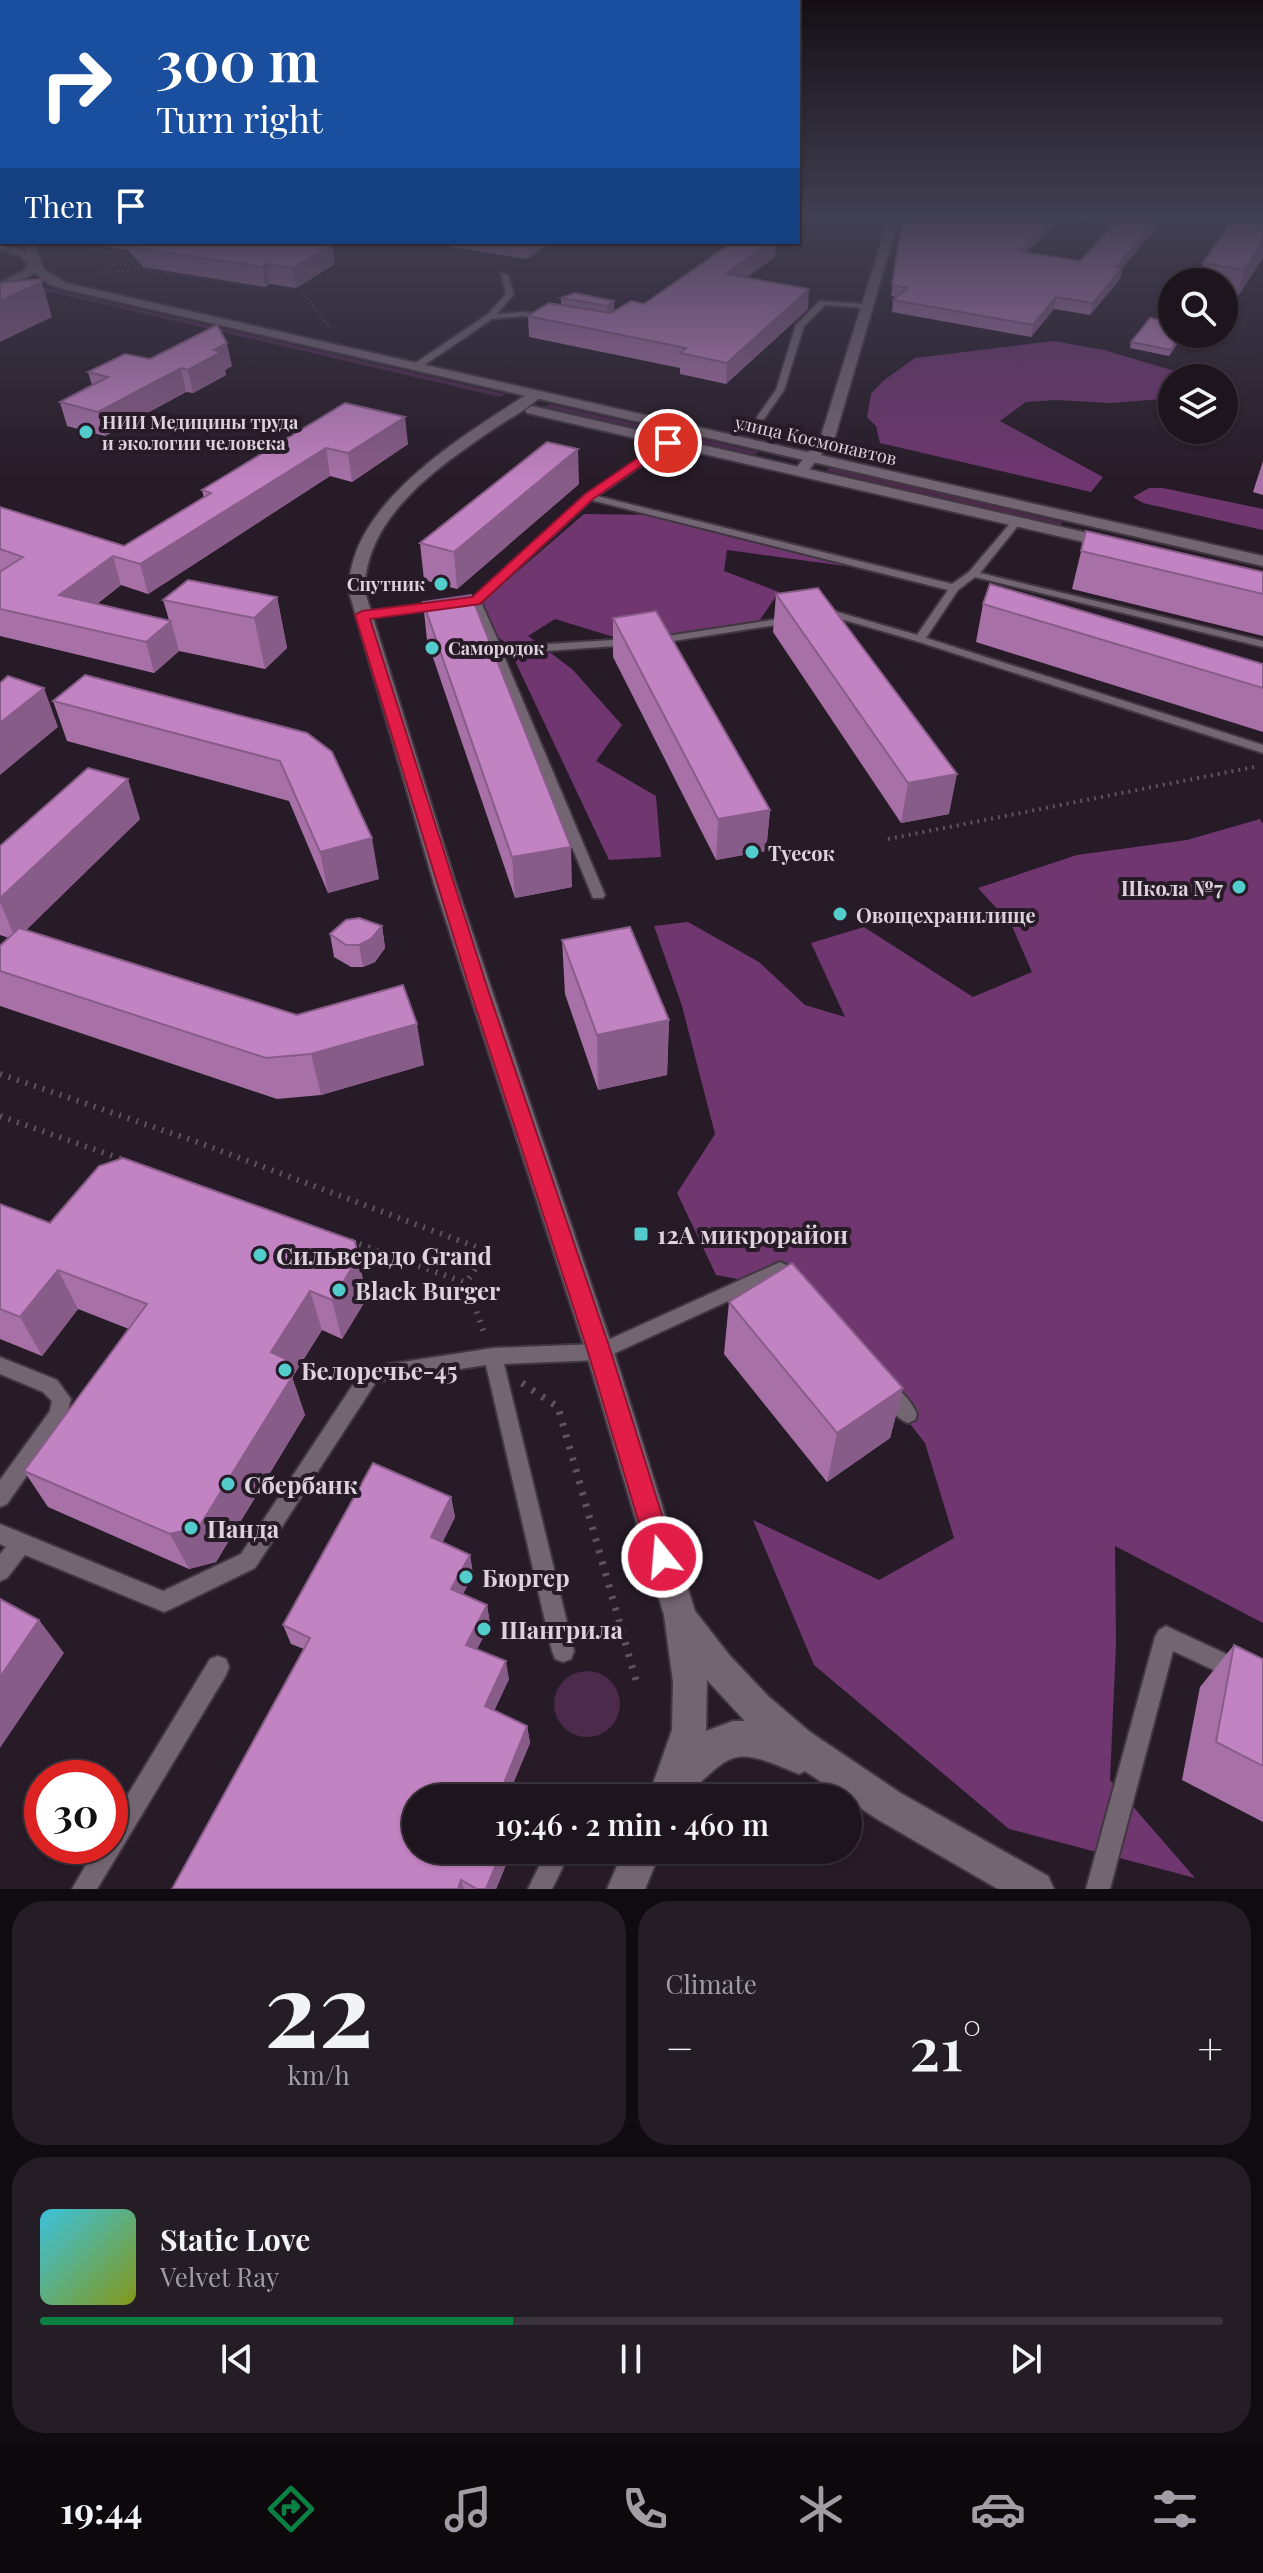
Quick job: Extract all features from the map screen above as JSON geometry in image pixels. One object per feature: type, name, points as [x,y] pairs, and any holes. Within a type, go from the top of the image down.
[{"type":"street","points":[[82,305],[321,361]]},
{"type":"street","name":"улица Космонавтов","points":[[145,305],[414,368],[517,402],[668,443],[1125,547]]},
{"type":"street","points":[[800,472],[828,437],[865,306]]},
{"type":"street","points":[[517,402],[421,477],[368,539],[357,566],[357,592],[479,990],[600,1352],[680,1615],[690,1682],[689,1730],[671,1784]]},
{"type":"street","name":"улица Космонавтов","points":[[517,402],[813,457],[1263,561]]},
{"type":"street","points":[[680,1615],[712,1663],[746,1701],[839,1776]]},
{"type":"street","points":[[677,1784],[702,1752],[730,1736],[768,1741],[839,1776],[1035,1889]]},
{"type":"street","points":[[626,1889],[637,1864]]},
{"type":"lane","points":[[414,368],[490,317],[500,305]]},
{"type":"lane","points":[[761,417],[780,390],[800,325],[821,305]]},
{"type":"lane","points":[[853,305],[865,306]]},
{"type":"lane","points":[[490,317],[524,314],[552,319]]},
{"type":"lane","points":[[462,603],[476,601],[589,497],[668,443]]},
{"type":"lane","points":[[589,497],[954,588]]},
{"type":"lane","points":[[920,639],[954,588],[973,574],[1016,522]]},
{"type":"lane","points":[[973,574],[1263,644]]},
{"type":"lane","points":[[476,601],[598,895]]},
{"type":"lane","points":[[362,615],[448,604]]},
{"type":"lane","points":[[818,616],[834,614],[920,639],[1263,749]]},
{"type":"lane","points":[[497,651],[679,639],[803,618]]},
{"type":"lane","points":[[0,1534],[164,1602],[248,1561],[371,1374],[493,1356],[600,1352],[780,1269],[800,1291]]},
{"type":"lane","points":[[493,1356],[563,1651]]},
{"type":"lane","points":[[0,1365],[50,1386],[62,1399],[58,1415],[0,1497]]},
{"type":"lane","points":[[879,1381],[908,1414]]},
{"type":"lane","points":[[0,1571],[21,1543]]},
{"type":"lane","points":[[1098,1889],[1166,1637],[1263,1682]]},
{"type":"lane","points":[[84,1889],[218,1667]]},
{"type":"lane","points":[[540,1889],[552,1864]]},
{"type":"path","points":[[312,305],[337,336]]},
{"type":"path","points":[[888,839],[1263,765]]},
{"type":"path","points":[[0,1074],[197,1142],[487,1251],[466,1283]]},
{"type":"path","points":[[0,1116],[135,1164]]},
{"type":"path","points":[[346,1240],[466,1283],[493,1356],[510,1375],[558,1407],[637,1684]]},
{"type":"shaded area","points":[[106,305],[121,305],[505,394],[500,397]]},
{"type":"shaded area","points":[[1054,341],[1104,350],[1158,366],[1158,399],[1111,403],[1026,402],[1000,421],[1103,477],[1091,492],[880,443],[876,426],[867,417],[871,394],[883,381],[915,358]]},
{"type":"shaded area","points":[[549,404],[759,452],[755,455],[545,407]]},
{"type":"shaded area","points":[[830,467],[1063,522],[1060,526],[826,471]]},
{"type":"shaded area","points":[[1149,488],[1163,488],[1263,509],[1263,530],[1143,503],[1133,497]]},
{"type":"shaded area","points":[[584,514],[660,515],[852,567],[727,550],[724,571],[779,592],[757,624],[630,642],[555,619],[528,636],[572,669],[622,725],[596,761],[656,796],[661,857],[609,860],[507,644],[468,614]]},
{"type":"shaded area","points":[[1260,819],[1263,824],[1263,1623],[1115,1546],[1116,1645],[1110,1780],[1195,1878],[1009,1829],[814,1665],[753,1520],[879,1580],[954,1538],[925,1443],[806,1292],[716,1275],[677,1193],[715,1134],[682,1006],[654,926],[688,922],[759,962],[805,1005],[845,1017],[811,943],[864,927],[973,997],[1032,972],[1011,924],[978,888],[1077,855],[1187,840]]},
{"type":"shaded area","points":[[580,1671],[594,1671],[606,1676],[615,1685],[620,1704],[618,1717],[611,1728],[594,1737],[580,1737],[568,1732],[559,1723],[554,1711],[554,1697],[559,1685],[568,1676]]},
{"type":"building","points":[[546,305],[611,313],[624,305],[791,305],[727,363],[680,353],[686,348],[528,316]]},
{"type":"building","points":[[922,305],[1049,305],[1033,325]]},
{"type":"building","points":[[1150,318],[1158,319],[1158,347],[1131,342]]},
{"type":"building","points":[[217,325],[227,343],[214,350],[221,352],[188,370],[181,368],[98,412],[60,402],[108,377],[88,372],[125,354],[150,359]]},
{"type":"building","points":[[345,403],[405,417],[348,453],[326,448],[140,564],[113,556],[59,595],[171,621],[146,642],[0,609],[0,572],[23,557],[0,549],[0,507],[124,546],[211,493],[202,490]]},
{"type":"building","points":[[547,442],[578,449],[454,552],[420,543]]},
{"type":"building","points":[[1086,531],[1263,572],[1263,594],[1081,551]]},
{"type":"building","points":[[188,580],[277,597],[254,618],[163,600]]},
{"type":"building","points":[[990,584],[1263,664],[1263,688],[983,604]]},
{"type":"building","points":[[818,588],[957,774],[908,783],[776,594]]},
{"type":"building","points":[[471,595],[571,847],[512,857],[423,602]]},
{"type":"building","points":[[656,611],[770,810],[718,819],[613,618]]},
{"type":"building","points":[[85,675],[307,733],[332,752],[372,838],[320,852],[280,761],[53,701]]},
{"type":"building","points":[[8,676],[44,688],[0,723],[0,683]]},
{"type":"building","points":[[88,768],[128,779],[0,898],[0,846]]},
{"type":"building","points":[[359,918],[382,926],[371,939],[359,945],[346,945],[330,934],[346,920]]},
{"type":"building","points":[[630,927],[669,1020],[597,1035],[562,940]]},
{"type":"building","points":[[19,928],[297,1015],[403,985],[417,1024],[311,1054],[266,1058],[0,971],[0,946]]},
{"type":"building","points":[[123,1158],[355,1241],[358,1258],[332,1300],[310,1291],[271,1352],[286,1359],[292,1377],[199,1527],[170,1534],[24,1471],[147,1304],[58,1270],[20,1317],[0,1309],[0,1204],[50,1223],[99,1166]]},
{"type":"building","points":[[792,1263],[903,1388],[837,1433],[729,1302]]},
{"type":"building","points":[[373,1463],[451,1497],[431,1537],[470,1555],[451,1589],[487,1605],[466,1645],[506,1661],[485,1706],[527,1726],[504,1784],[402,1784],[402,1864],[496,1864],[486,1889],[477,1889],[461,1880],[458,1889],[172,1889],[310,1638],[283,1625]]},
{"type":"building","points":[[0,1599],[39,1620],[0,1677]]},
{"type":"building","points":[[1234,1645],[1263,1659],[1263,1766],[1216,1742]]},
{"type":"place","name":"НИИ Медицины труда и экологии человека","points":[[86,432]]},
{"type":"place","name":"Спутник","points":[[441,584]]},
{"type":"place","name":"Самородок","points":[[432,648]]},
{"type":"place","name":"Туесок","points":[[752,852]]},
{"type":"place","name":"Школа №7","points":[[1239,887]]},
{"type":"place","name":"Овощехранилище","points":[[840,914]]},
{"type":"place","name":"12А микрорайон","points":[[641,1234]]},
{"type":"place","name":"Сильверадо Grand","points":[[260,1255]]},
{"type":"place","name":"Black Burger","points":[[339,1290]]},
{"type":"place","name":"Белоречье-45","points":[[285,1370]]},
{"type":"place","name":"Сбербанк","points":[[228,1484]]},
{"type":"place","name":"Панда","points":[[191,1528]]},
{"type":"place","name":"Бюргер","points":[[466,1577]]},
{"type":"place","name":"Шангрила","points":[[484,1629]]},
{"type":"route","points":[[662,1557],[600,1352],[479,990],[362,615],[476,601],[589,497],[668,443]]}]
